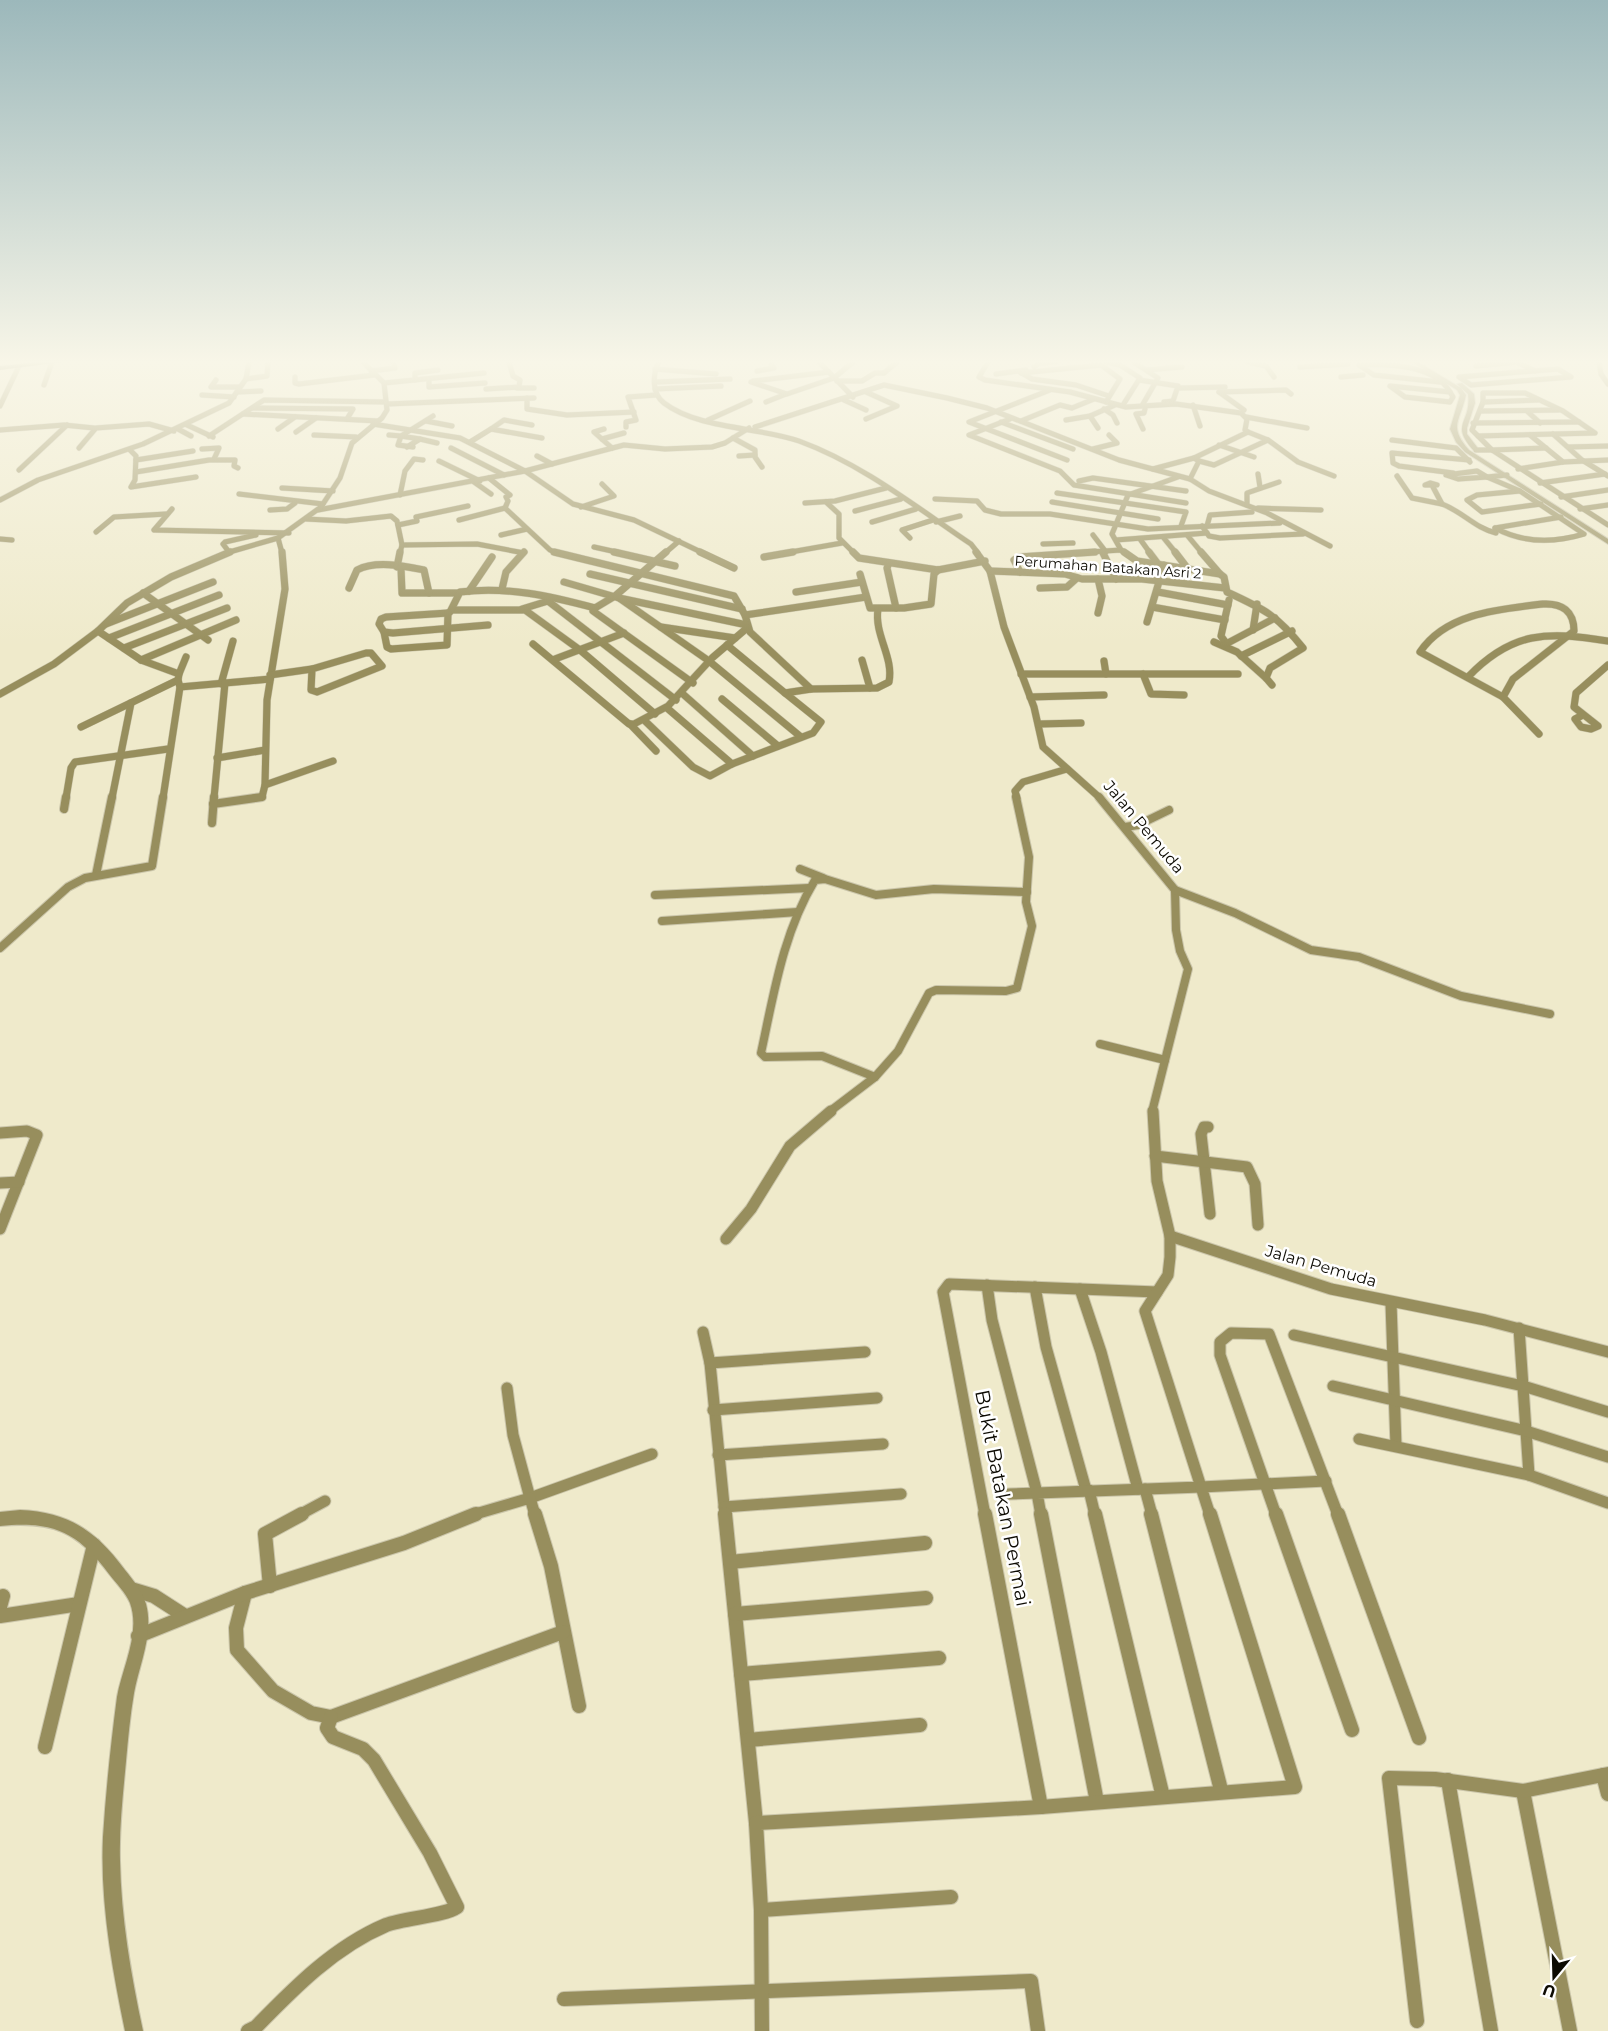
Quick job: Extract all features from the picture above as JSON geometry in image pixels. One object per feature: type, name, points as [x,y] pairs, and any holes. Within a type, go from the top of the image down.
[{"type":"street","points":[[20,470],[34,457]]},
{"type":"street","points":[[0,500],[27,485],[110,457]]},
{"type":"street","points":[[126,494],[136,472],[134,457]]},
{"type":"street","points":[[136,460],[156,457]]},
{"type":"street","points":[[0,694],[54,664],[101,628],[127,603],[171,576],[229,552],[288,533],[318,510],[333,491],[340,478],[346,457]]},
{"type":"street","points":[[468,457],[504,475]]},
{"type":"street","points":[[498,457],[525,471],[573,504],[634,520],[734,568]]},
{"type":"street","points":[[538,457],[552,464]]},
{"type":"street","points":[[318,510],[477,481],[579,457]]},
{"type":"street","points":[[752,468],[764,467],[756,457]]},
{"type":"street","name":"Jalan Pemuda","points":[[829,457],[886,488],[971,544],[985,561],[990,571],[1004,627],[1039,724],[1043,747],[1099,797],[1175,890],[1176,930],[1180,951],[1188,969],[1151,1117],[1157,1181],[1170,1236],[1199,1244],[1296,1280],[1391,1303],[1443,1311],[1519,1328],[1608,1352]]},
{"type":"street","points":[[1025,457],[1079,481]]},
{"type":"street","points":[[1058,457],[1067,460]]},
{"type":"street","points":[[1116,457],[1190,479],[1209,491],[1247,506],[1330,546]]},
{"type":"street","points":[[1152,469],[1196,460],[1201,457]]},
{"type":"street","points":[[1196,460],[1213,465],[1230,457]]},
{"type":"street","points":[[1291,457],[1298,462],[1334,476]]},
{"type":"street","points":[[1392,457],[1393,463],[1399,466],[1454,473]]},
{"type":"street","points":[[1433,457],[1468,460]]},
{"type":"street","points":[[1465,457],[1477,471]]},
{"type":"street","points":[[1475,457],[1495,472],[1507,476],[1541,504],[1584,534],[1542,540],[1506,535],[1495,530]]},
{"type":"street","points":[[1487,457],[1608,534]]},
{"type":"street","points":[[1500,457],[1608,525]]},
{"type":"street","points":[[1557,457],[1563,462]]},
{"type":"street","points":[[1579,457],[1607,475]]},
{"type":"street","points":[[136,472],[214,459],[236,460],[234,466],[238,468]]},
{"type":"street","points":[[400,495],[407,467],[414,459],[423,460]]},
{"type":"street","points":[[440,460],[477,481],[494,499],[510,495],[489,478]]},
{"type":"street","points":[[1190,479],[1196,460]]},
{"type":"street","points":[[1518,469],[1582,460],[1608,460]]},
{"type":"street","points":[[1495,472],[1487,473],[1460,480],[1447,478],[1446,475],[1477,471],[1487,473],[1522,489],[1608,542]]},
{"type":"street","points":[[1064,473],[1074,485],[1186,503]]},
{"type":"street","points":[[1258,474],[1260,488]]},
{"type":"street","points":[[1540,483],[1607,475]]},
{"type":"street","points":[[1397,476],[1412,498],[1442,504],[1460,511],[1479,529],[1495,530],[1561,517]]},
{"type":"street","points":[[130,487],[196,477]]},
{"type":"street","points":[[1180,477],[1130,494],[1112,534],[1121,550],[1133,560],[1196,572],[1220,574]]},
{"type":"street","points":[[438,478],[452,485]]},
{"type":"street","points":[[1074,485],[1079,481],[1093,478],[1186,491]]},
{"type":"street","points":[[1247,506],[1247,493],[1279,482]]},
{"type":"street","points":[[581,507],[614,496],[602,484]]},
{"type":"street","points":[[1532,486],[1477,495],[1467,500],[1482,512],[1541,504]]},
{"type":"street","points":[[282,488],[333,491]]},
{"type":"street","points":[[805,503],[844,499],[886,488]]},
{"type":"street","points":[[1433,488],[1442,504]]},
{"type":"street","points":[[1561,497],[1608,490]]},
{"type":"street","points":[[1057,493],[1186,512],[1181,526]]},
{"type":"street","points":[[239,494],[295,503],[323,504]]},
{"type":"street","points":[[505,508],[508,501],[506,497]]},
{"type":"street","points":[[855,512],[901,499]]},
{"type":"street","points":[[935,499],[977,501],[986,511],[995,513],[1036,516],[1048,514],[1156,528],[1280,523]]},
{"type":"street","points":[[826,502],[835,508],[842,518],[838,533],[842,543],[856,558],[938,570],[985,561]]},
{"type":"street","points":[[1052,502],[1158,519]]},
{"type":"street","points":[[270,510],[287,509],[295,503]]},
{"type":"street","points":[[1580,509],[1608,505]]},
{"type":"street","points":[[398,525],[417,521],[416,517],[468,506]]},
{"type":"street","points":[[172,508],[153,530],[288,533]]},
{"type":"street","points":[[459,520],[505,508]]},
{"type":"street","points":[[505,508],[550,550],[561,555],[592,559],[717,590],[736,598],[744,612],[747,626]]},
{"type":"street","points":[[872,522],[916,509]]},
{"type":"street","points":[[1156,528],[1162,509]]},
{"type":"street","points":[[1207,533],[1205,526],[1210,514],[1253,510],[1322,510]]},
{"type":"street","points":[[96,532],[114,517],[166,514]]},
{"type":"street","points":[[306,519],[346,521],[392,516],[398,525],[402,545],[399,567],[401,592],[459,593],[502,589],[541,593],[595,608],[617,597],[642,572],[680,541]]},
{"type":"street","points":[[910,538],[903,530],[960,516]]},
{"type":"street","points":[[1600,521],[1608,520]]},
{"type":"street","points":[[501,535],[527,528]]},
{"type":"street","points":[[229,552],[223,544],[225,542],[272,531]]},
{"type":"street","points":[[1116,540],[1207,533],[1220,538],[1303,534]]},
{"type":"street","points":[[1068,534],[1080,555]]},
{"type":"street","points":[[1094,535],[1105,552],[1116,579]]},
{"type":"street","points":[[1187,535],[1224,577],[1228,605],[1222,634],[1213,645],[1225,644],[1275,618]]},
{"type":"street","points":[[1163,537],[1188,569]]},
{"type":"street","points":[[213,804],[262,797],[265,785],[270,677],[285,613],[285,558],[278,538]]},
{"type":"street","points":[[1140,538],[1161,565],[1161,582],[1147,622]]},
{"type":"street","points":[[0,539],[12,540]]},
{"type":"street","points":[[764,556],[842,543]]},
{"type":"street","points":[[1043,544],[1073,543]]},
{"type":"street","points":[[402,545],[477,544],[525,552],[506,572],[502,589]]},
{"type":"street","points":[[594,547],[675,566]]},
{"type":"street","points":[[592,559],[603,549]]},
{"type":"street","points":[[1020,572],[1016,558],[1080,555],[1121,550]]},
{"type":"street","points":[[1050,556],[1065,574]]},
{"type":"street","points":[[469,591],[480,571],[492,557]]},
{"type":"street","points":[[889,563],[887,568],[896,608]]},
{"type":"street","points":[[1110,566],[1120,566]]},
{"type":"street","points":[[349,588],[355,572],[363,567],[399,567],[424,570],[429,593]]},
{"type":"street","points":[[860,574],[870,608],[878,609],[931,604],[934,574],[938,570]]},
{"type":"street","name":"Perumahan Batakan Asri 2","points":[[990,571],[1193,584],[1227,591],[1257,604],[1292,631]]},
{"type":"street","points":[[1193,584],[1196,572]]},
{"type":"street","points":[[590,574],[744,612],[866,597]]},
{"type":"street","points":[[1040,588],[1067,587],[1077,578]]},
{"type":"street","points":[[1098,579],[1103,589],[1103,602],[1098,613]]},
{"type":"street","points":[[101,628],[213,582]]},
{"type":"street","points":[[564,582],[617,597],[747,626],[812,689]]},
{"type":"street","points":[[796,592],[862,582]]},
{"type":"street","points":[[1158,592],[1228,605]]},
{"type":"street","points":[[143,593],[208,640]]},
{"type":"street","points":[[459,593],[450,611],[447,645],[391,649],[387,647],[384,632],[379,624],[383,618],[450,611],[522,609],[547,601],[676,700]]},
{"type":"street","points":[[109,638],[219,595]]},
{"type":"street","points":[[617,597],[709,661],[801,737]]},
{"type":"street","points":[[1253,630],[1257,604]]},
{"type":"street","points":[[1503,697],[1514,679],[1574,631],[1574,619],[1562,606],[1555,604],[1491,611],[1460,620],[1433,636],[1420,652],[1425,657],[1468,677],[1503,697],[1539,734]]},
{"type":"street","points":[[1152,607],[1225,620]]},
{"type":"street","points":[[124,648],[227,608]]},
{"type":"street","points":[[595,608],[593,611],[627,632],[694,680]]},
{"type":"street","points":[[522,609],[580,650],[655,714]]},
{"type":"street","points":[[785,693],[812,689],[870,688],[885,685],[891,677],[875,626],[878,609]]},
{"type":"street","points":[[141,660],[236,620]]},
{"type":"street","points":[[384,632],[488,625]]},
{"type":"street","points":[[630,724],[644,720],[667,708],[684,694],[709,661],[747,626]]},
{"type":"street","points":[[657,627],[735,638]]},
{"type":"street","points":[[101,628],[109,638],[141,660],[179,680],[223,684],[312,669],[369,652],[382,666],[317,693],[311,690],[312,669]]},
{"type":"street","points":[[1241,656],[1292,631],[1295,640]]},
{"type":"street","points":[[555,660],[627,632]]},
{"type":"street","points":[[1222,634],[1241,636]]},
{"type":"street","points":[[1222,634],[1225,644],[1259,671],[1272,685]]},
{"type":"street","points":[[1468,677],[1494,650],[1531,637],[1570,635],[1608,641]]},
{"type":"street","points":[[1259,671],[1270,668],[1302,649],[1295,640],[1284,636]]},
{"type":"street","points":[[212,823],[223,684],[233,641]]},
{"type":"street","points":[[533,644],[630,724],[656,751]]},
{"type":"street","points":[[644,720],[662,740],[702,773],[710,776],[732,764],[813,733],[820,722],[727,645]]},
{"type":"street","points":[[0,948],[68,887],[96,875],[152,866],[179,680],[186,657]]},
{"type":"street","points":[[862,660],[870,688]]},
{"type":"street","points":[[1104,661],[1106,674]]},
{"type":"street","points":[[1581,716],[1574,707],[1576,693],[1608,665]]},
{"type":"street","points":[[1266,678],[1270,668]]},
{"type":"street","points":[[1022,674],[1238,674]]},
{"type":"street","points":[[1143,674],[1151,694],[1184,695]]},
{"type":"street","points":[[81,727],[179,680]]},
{"type":"street","points":[[684,694],[753,756]]},
{"type":"street","points":[[1030,697],[1104,695]]},
{"type":"street","points":[[604,703],[616,699]]},
{"type":"street","points":[[722,699],[778,746]]},
{"type":"street","points":[[96,875],[131,703]]},
{"type":"street","points":[[667,708],[706,745],[732,764]]},
{"type":"street","points":[[1039,724],[1081,723]]},
{"type":"street","points":[[64,809],[71,765],[168,749]]},
{"type":"street","points":[[217,758],[265,750]]},
{"type":"street","points":[[265,785],[333,760]]},
{"type":"street","points":[[726,1239],[752,1209],[790,1146],[809,1128],[875,1077],[898,1051],[929,993],[936,990],[1006,991],[1017,988],[1032,926],[1026,902],[1029,857],[1015,791],[1023,782],[1067,769]]},
{"type":"street","points":[[1125,827],[1142,825],[1157,813],[1169,810]]},
{"type":"street","points":[[800,869],[876,895],[934,889],[1027,892]]},
{"type":"street","points":[[825,879],[815,880],[798,912],[780,965],[762,1056],[822,1056],[875,1077]]},
{"type":"street","points":[[655,895],[705,895],[780,887],[809,888]]},
{"type":"street","points":[[1175,890],[1235,914],[1311,950],[1359,957],[1461,996],[1550,1014]]},
{"type":"street","points":[[663,921],[798,912]]},
{"type":"street","points":[[1100,1044],[1165,1060]]},
{"type":"street","points":[[1208,1127],[1202,1131],[1203,1161],[1210,1214]]},
{"type":"street","points":[[0,1134],[27,1131],[37,1135],[0,1229]]},
{"type":"street","points":[[1155,1156],[1247,1167],[1255,1184],[1258,1225]]},
{"type":"street","points":[[0,1184],[19,1182]]},
{"type":"street","points":[[756,1823],[1041,1807],[1221,1791],[1295,1787],[1265,1685],[1145,1311],[1168,1275],[1170,1236]]},
{"type":"street","name":"Bukit Batakan Permai","points":[[1041,1807],[942,1292],[949,1284],[1157,1292]]},
{"type":"street","name":"Bukit Batakan Permai","points":[[987,1285],[992,1320],[1037,1493],[1097,1802]]},
{"type":"street","points":[[1035,1287],[1046,1347],[1087,1490],[1163,1797]]},
{"type":"street","points":[[1080,1289],[1141,1489],[1221,1791]]},
{"type":"street","points":[[1391,1303],[1396,1446]]},
{"type":"street","points":[[1519,1328],[1529,1475]]},
{"type":"street","points":[[703,1332],[710,1363],[756,1823],[761,1910],[762,2031]]},
{"type":"street","points":[[1352,1730],[1220,1354],[1220,1341],[1231,1333],[1269,1334],[1326,1481],[1419,1738]]},
{"type":"street","points":[[1294,1335],[1523,1386],[1608,1412]]},
{"type":"street","points":[[710,1363],[865,1352]]},
{"type":"street","points":[[1333,1386],[1526,1431],[1608,1457]]},
{"type":"street","points":[[507,1388],[513,1435],[551,1566],[579,1706]]},
{"type":"street","points":[[713,1410],[877,1398]]},
{"type":"street","points":[[1359,1439],[1529,1475],[1608,1503]]},
{"type":"street","points":[[718,1455],[884,1444]]},
{"type":"street","points":[[138,1635],[245,1593],[404,1543],[482,1511],[530,1498],[652,1454]]},
{"type":"street","name":"Bukit Batakan Permai","points":[[1037,1493],[1326,1481]]},
{"type":"street","points":[[1010,1494],[1037,1493]]},
{"type":"street","points":[[724,1507],[901,1494]]},
{"type":"street","points":[[270,1586],[265,1534],[325,1501]]},
{"type":"street","points":[[0,1519],[24,1515],[48,1517],[73,1527],[107,1557],[131,1589],[138,1606],[138,1635],[120,1740],[111,1862],[117,1946],[134,2031]]},
{"type":"street","points":[[730,1562],[925,1543]]},
{"type":"street","points":[[45,1747],[94,1545]]},
{"type":"street","points":[[131,1589],[154,1596],[185,1616]]},
{"type":"street","points":[[245,1593],[236,1628],[237,1650],[273,1692],[311,1713],[331,1717],[468,1670],[563,1632]]},
{"type":"street","points":[[735,1614],[926,1598]]},
{"type":"street","points":[[0,1616],[80,1604]]},
{"type":"street","points":[[741,1674],[939,1658]]},
{"type":"street","points":[[248,2031],[256,2027],[337,1950],[380,1927],[426,1914],[449,1912],[457,1907],[441,1872],[369,1752],[353,1743],[333,1737],[327,1728],[331,1717]]},
{"type":"street","points":[[748,1740],[920,1725]]},
{"type":"street","points":[[1418,2022],[1389,1778],[1448,1780],[1523,1791],[1606,1775],[1608,1794]]},
{"type":"street","points":[[1448,1780],[1491,2031]]},
{"type":"street","points":[[1523,1791],[1570,2031]]},
{"type":"street","points":[[761,1910],[951,1897]]},
{"type":"street","points":[[564,1999],[1031,1981],[1038,2031]]}]
